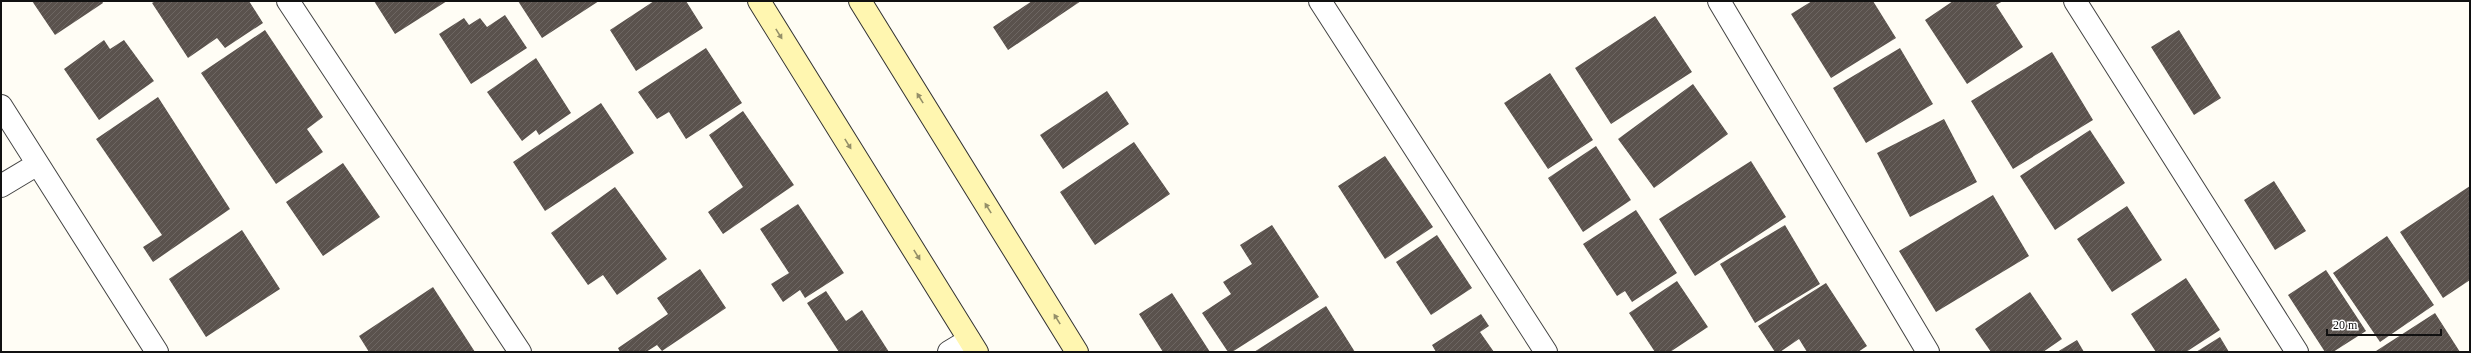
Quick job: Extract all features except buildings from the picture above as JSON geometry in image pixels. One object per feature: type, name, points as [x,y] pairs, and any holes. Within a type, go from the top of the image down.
[{"type":"main road","points":[[759,1],[973,346]]},
{"type":"main road","points":[[860,1],[1078,352]]},
{"type":"street","points":[[288,1],[520,352]]},
{"type":"street","points":[[1320,1],[1546,352]]},
{"type":"street","points":[[1719,1],[1928,352]]},
{"type":"street","points":[[2075,1],[2298,352]]},
{"type":"street","points":[[1,106],[36,165],[157,352]]},
{"type":"street","points":[[1,186],[36,165]]},
{"type":"street","points":[[949,352],[973,346]]}]
